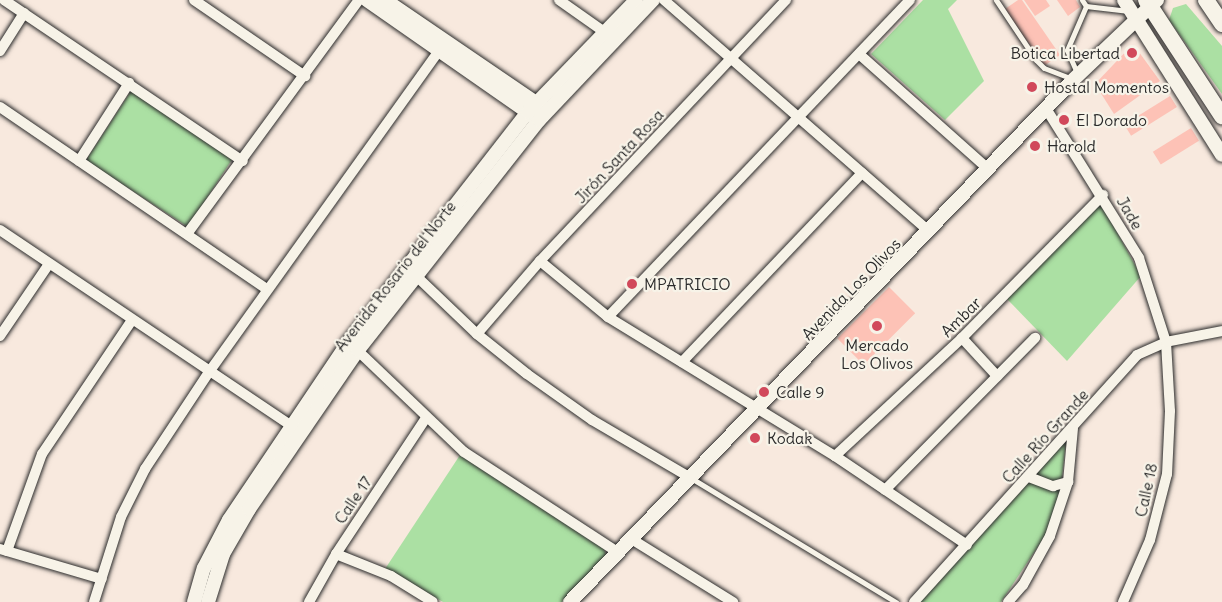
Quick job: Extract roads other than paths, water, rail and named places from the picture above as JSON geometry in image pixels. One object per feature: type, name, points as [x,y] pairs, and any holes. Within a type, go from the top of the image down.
[{"type":"main road","points":[[1206,0],[1222,24]]},
{"type":"main road","points":[[1151,2],[1222,116]]},
{"type":"street","points":[[4,0],[243,161]]},
{"type":"street","points":[[194,0],[305,76]]},
{"type":"street","points":[[187,234],[243,161],[359,0]]},
{"type":"street","points":[[367,0],[442,46],[538,112]]},
{"type":"street","points":[[385,0],[442,46]]},
{"type":"street","points":[[559,0],[610,36]]},
{"type":"street","name":"Avenida Rosario del Norte","points":[[610,36],[636,0]]},
{"type":"street","name":"Avenida Rosario del Norte","points":[[194,602],[214,545],[353,346],[538,112],[610,36],[653,0]]},
{"type":"street","points":[[664,0],[929,231]]},
{"type":"street","name":"Jirón Santa Rosa","points":[[477,334],[540,261],[786,0]]},
{"type":"street","points":[[608,317],[910,0]]},
{"type":"street","name":"Avenida Los Olivos","points":[[571,602],[1047,110],[1076,78],[1131,9],[1151,2]]},
{"type":"street","points":[[1131,9],[1222,155]]},
{"type":"street","points":[[0,51],[24,14]]},
{"type":"street","points":[[94,602],[121,518],[145,470],[267,289],[442,46]]},
{"type":"street","points":[[859,54],[988,169]]},
{"type":"street","points":[[79,161],[129,83]]},
{"type":"street","points":[[0,107],[267,289]]},
{"type":"street","name":"Jade","points":[[1047,110],[1103,195],[1139,258],[1166,342]]},
{"type":"street","points":[[682,362],[861,173]]},
{"type":"street","name":"Ambar","points":[[835,456],[962,338],[1103,195]]},
{"type":"street","points":[[0,230],[297,429]]},
{"type":"street","points":[[540,261],[608,317],[835,456],[967,545]]},
{"type":"street","points":[[0,336],[49,264]]},
{"type":"street","points":[[411,270],[477,334],[592,420],[691,478]]},
{"type":"street","points":[[102,579],[3,550],[42,454],[132,320]]},
{"type":"street","name":"Calle Río Grande","points":[[915,602],[1137,355],[1166,342],[1222,331]]},
{"type":"street","points":[[962,338],[997,376]]},
{"type":"street","points":[[885,490],[1035,338]]},
{"type":"street","name":"Calle 18","points":[[1123,602],[1150,540],[1167,474],[1170,411],[1166,342]]},
{"type":"street","points":[[353,346],[464,452],[619,553]]},
{"type":"street","name":"Calle 17","points":[[309,602],[336,554],[426,418]]},
{"type":"street","points":[[1008,602],[1023,585],[1050,536],[1068,482],[1073,428]]},
{"type":"street","name":"Avenida Rosario del Norte","points":[[208,602],[223,554],[297,429]]},
{"type":"street","points":[[1029,477],[1053,486],[1068,482]]},
{"type":"street","points":[[633,540],[733,602]]},
{"type":"street","points":[[336,554],[391,576],[433,602]]},
{"type":"lane","points":[[996,0],[1036,60],[1044,68],[1076,78]]},
{"type":"lane","points":[[1076,78],[1067,50],[1084,3],[1131,9]]},
{"type":"lane","points":[[691,478],[896,602]]},
{"type":"place","name":"Botica Libertad","points":[[1132,53]]},
{"type":"place","name":"Hostal Momentos","points":[[1032,87]]},
{"type":"place","name":"El Dorado","points":[[1064,120]]},
{"type":"place","name":"Harold","points":[[1035,146]]},
{"type":"place","name":"MPATRICIO","points":[[632,284]]},
{"type":"place","name":"Mercado Los Olivos","points":[[877,326]]},
{"type":"place","name":"Calle 9","points":[[764,392]]},
{"type":"place","name":"Kodak","points":[[755,438]]}]
